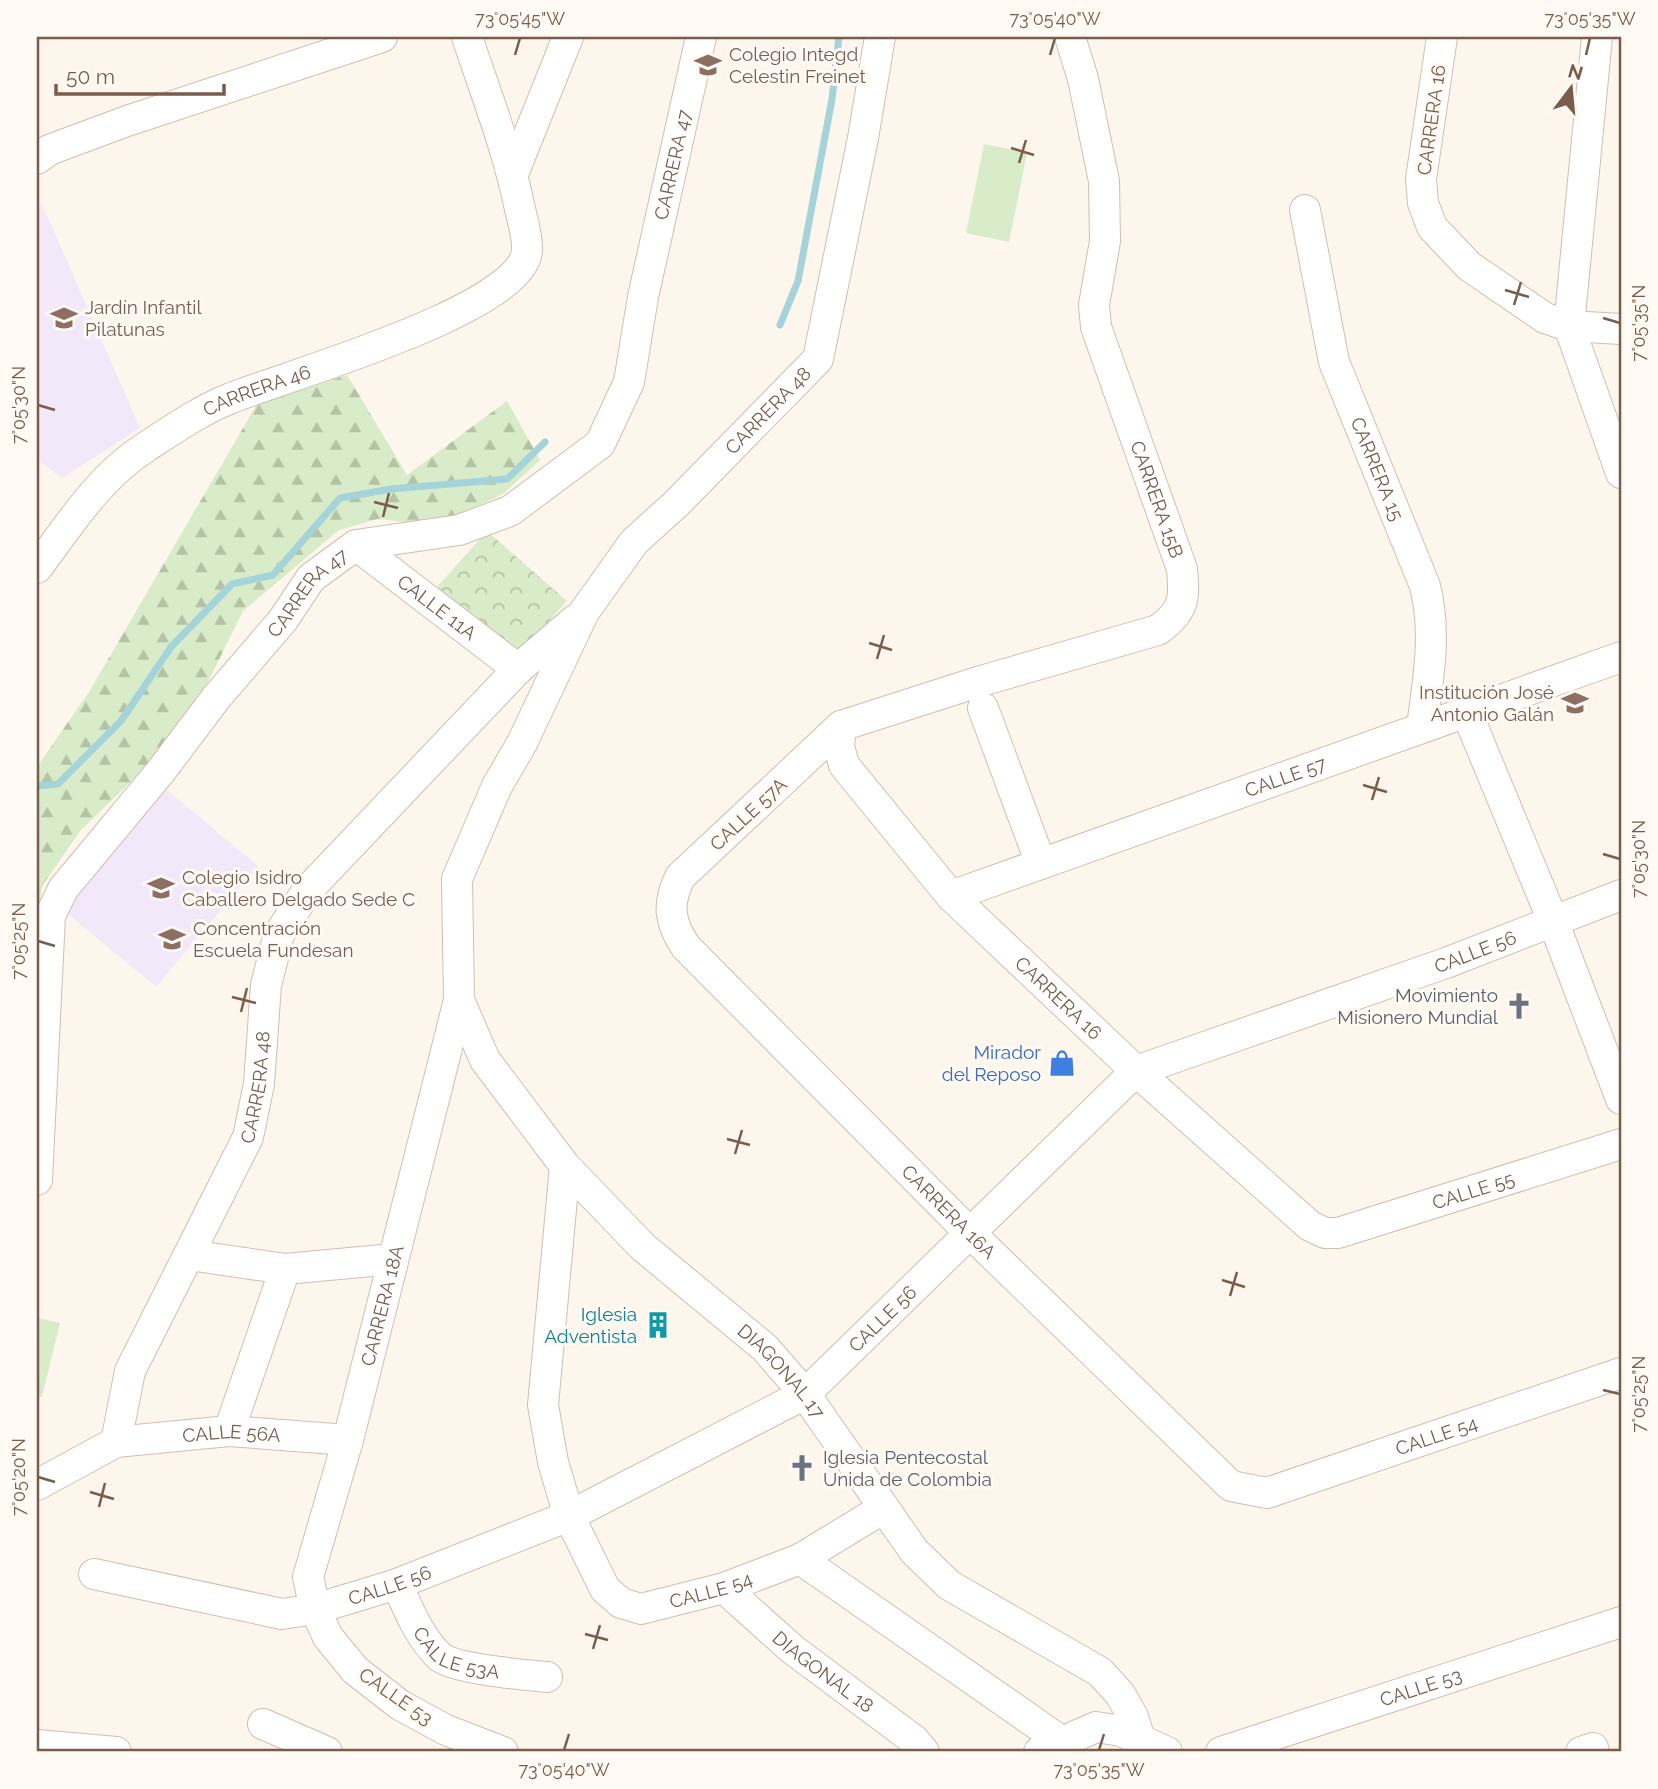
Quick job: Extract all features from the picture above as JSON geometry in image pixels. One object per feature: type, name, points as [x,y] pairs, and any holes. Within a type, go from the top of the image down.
[{"type":"street","points":[[37,159],[49,150],[127,121],[353,43],[382,37]]},
{"type":"street","points":[[467,37],[513,174]]},
{"type":"street","points":[[513,174],[555,76],[568,37]]},
{"type":"street","name":"CARRERA 47","points":[[37,1180],[50,916],[63,889],[161,771],[216,698],[283,620],[311,578],[356,545],[460,530],[510,511],[600,444],[629,382],[643,297],[701,37]]},
{"type":"street","name":"CARRERA 48","points":[[459,1000],[457,879],[497,786],[522,743],[584,612],[634,541],[677,503],[818,359],[880,37]]},
{"type":"street","name":"CARRERA 15B","points":[[841,726],[981,681],[1158,630],[1173,620],[1182,604],[1182,569],[1094,317],[1105,241],[1104,181],[1083,79],[1070,37]]},
{"type":"street","name":"CARRERA 16","points":[[1442,37],[1421,178],[1423,203],[1432,227],[1469,266],[1545,318],[1569,326]]},
{"type":"street","points":[[1597,37],[1569,326],[1621,473]]},
{"type":"street","name":"CARRERA 46","points":[[37,568],[96,488],[147,446],[227,399],[414,333],[484,296],[517,271],[527,253],[513,174]]},
{"type":"street","name":"CARRERA 15","points":[[1305,210],[1334,362],[1425,586],[1431,612],[1432,650],[1422,727]]},
{"type":"street","points":[[1569,326],[1621,329]]},
{"type":"street","name":"CALLE 11A","points":[[356,545],[518,669]]},
{"type":"street","name":"CARRERA 48","points":[[116,1442],[130,1371],[248,1137],[259,1084],[266,985],[279,934],[307,891],[518,669],[584,612]]},
{"type":"street","name":"CALLE 57","points":[[951,896],[1621,657]]},
{"type":"street","points":[[984,708],[1041,864]]},
{"type":"street","points":[[1467,713],[1553,921],[1621,1099]]},
{"type":"street","name":"CARRERA 16","points":[[841,726],[839,746],[844,765],[951,896],[1136,1070],[1310,1226],[1325,1233]]},
{"type":"street","name":"CALLE 57A","points":[[670,910],[672,894],[680,877],[841,726]]},
{"type":"street","name":"CALLE 56","points":[[94,1574],[282,1614],[315,1609],[397,1584],[569,1516],[805,1394],[1136,1070],[1446,963],[1621,895]]},
{"type":"street","name":"CARRERA 16A","points":[[670,910],[676,933],[686,947],[970,1233],[1207,1466],[1231,1486],[1250,1492]]},
{"type":"street","name":"DIAGONAL 17","points":[[459,1000],[485,1060],[565,1166],[642,1247],[765,1348],[805,1394],[914,1551],[949,1584],[1100,1672],[1120,1694],[1142,1745]]},
{"type":"street","name":"CARRERA 18A","points":[[315,1609],[308,1577],[348,1440],[459,1000]]},
{"type":"street","name":"CALLE 55","points":[[1325,1233],[1338,1233],[1621,1144]]},
{"type":"street","points":[[565,1166],[543,1405],[553,1462],[569,1516]]},
{"type":"street","points":[[190,1255],[285,1269],[393,1259]]},
{"type":"street","points":[[229,1431],[285,1269]]},
{"type":"street","name":"CALLE 54","points":[[1250,1492],[1268,1493],[1621,1373]]},
{"type":"street","name":"CALLE 56A","points":[[116,1442],[229,1431],[348,1440]]},
{"type":"street","points":[[37,1485],[116,1442]]},
{"type":"street","name":"CALLE 54","points":[[569,1516],[605,1589],[621,1603],[641,1609],[724,1588],[800,1559],[884,1508]]},
{"type":"street","points":[[800,1559],[1050,1746],[1096,1727],[1109,1727],[1142,1745],[1167,1752]]},
{"type":"street","name":"CALLE 53A","points":[[397,1584],[416,1625],[441,1658],[508,1674],[547,1677]]},
{"type":"street","name":"DIAGONAL 18","points":[[724,1588],[792,1649],[914,1740],[924,1752]]},
{"type":"street","name":"CALLE 53","points":[[315,1609],[328,1637],[355,1670],[400,1704],[446,1730],[503,1752]]},
{"type":"street","name":"CALLE 53","points":[[1221,1752],[1621,1622]]},
{"type":"street","points":[[263,1724],[327,1752]]},
{"type":"street","points":[[37,1745],[116,1752]]},
{"type":"shaded area","name":"Jardín Infantil Pilatunas","points":[[42,204],[140,428],[62,478],[37,459],[37,208]]},
{"type":"shaded area","name":"Colegio Isidro Caballero Delgado Sede C","points":[[166,789],[258,866],[156,987],[63,910]]},
{"type":"green space","points":[[984,144],[1027,153],[1009,242],[966,233]]},
{"type":"green space","points":[[347,375],[407,475],[507,401],[540,460],[503,494],[457,516],[415,523],[378,519],[339,530],[243,611],[200,698],[143,770],[80,831],[42,886],[37,928],[37,767],[89,692],[257,404]]},
{"type":"green space","points":[[487,531],[567,601],[516,657],[437,587]]},
{"type":"green space","points":[[37,1318],[60,1323],[42,1397],[37,1396]]},
{"type":"waterway","points":[[780,325],[798,281],[832,99],[839,37]]},
{"type":"waterway","points":[[37,786],[58,784],[121,721],[171,647],[232,584],[273,575],[340,498],[391,489],[507,479],[545,442]]},
{"type":"place","name":"Colegio Integd Celestin Freinet","points":[[708,65]]},
{"type":"place","name":"Jardín Infantil Pilatunas","points":[[64,318]]},
{"type":"place","name":"Institución José Antonio Galán","points":[[1575,703]]},
{"type":"place","name":"Colegio Isidro Caballero Delgado Sede C","points":[[161,888]]},
{"type":"place","name":"Concentración Escuela Fundesan","points":[[172,939]]},
{"type":"place","name":"Movimiento Misionero Mundial","points":[[1519,1006]]},
{"type":"place","name":"Mirador del Reposo","points":[[1062,1063]]},
{"type":"place","name":"Iglesia Adventista","points":[[658,1325]]},
{"type":"place","name":"Iglesia Pentecostal Unida de Colombia","points":[[802,1468]]}]
